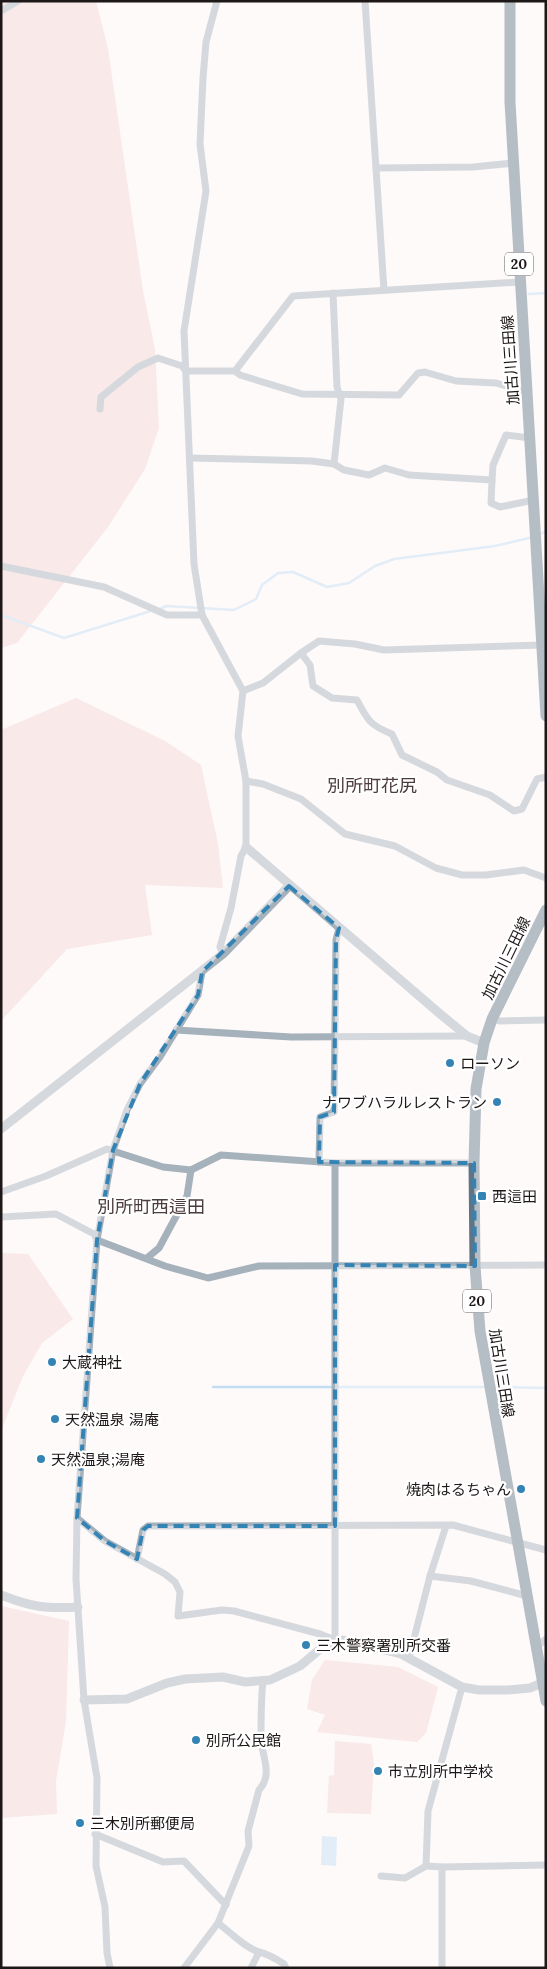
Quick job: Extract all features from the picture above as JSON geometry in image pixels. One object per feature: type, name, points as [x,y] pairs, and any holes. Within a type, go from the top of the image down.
[{"type":"main road","name":"加古川三田線","points":[[510,1],[508,46],[546,716]]},
{"type":"main road","name":"加古川三田線","points":[[546,910],[492,1019],[484,1043],[476,1089],[474,1163],[475,1266],[483,1357],[546,1701]]},
{"type":"street","points":[[1,11],[18,1]]},
{"type":"street","points":[[217,1],[206,42],[204,60],[200,144],[206,191],[184,331],[194,564],[202,615],[243,691],[238,736],[246,781],[246,847],[241,856],[231,908],[220,948],[223,954]]},
{"type":"street","points":[[366,1],[384,290]]},
{"type":"street","points":[[376,168],[472,167],[514,163]]},
{"type":"street","points":[[235,372],[293,296],[520,282]]},
{"type":"street","points":[[333,293],[339,393],[341,399],[334,464]]},
{"type":"street","points":[[100,409],[101,397],[138,366],[158,358],[182,366],[186,372]]},
{"type":"street","points":[[186,372],[235,372],[302,394],[339,393],[399,396],[418,373],[425,372],[456,381],[496,383],[527,392]]},
{"type":"street","points":[[530,438],[506,435],[493,465],[492,503],[500,507],[534,500]]},
{"type":"street","points":[[190,458],[312,461],[334,464],[344,470],[369,475],[385,468],[409,474],[492,480]]},
{"type":"street","points":[[1,566],[104,587],[167,615],[202,615]]},
{"type":"street","points":[[243,691],[263,683],[301,653],[320,641],[356,644],[384,650],[543,645]]},
{"type":"street","points":[[301,653],[310,665],[313,686],[332,698],[357,700],[368,721],[374,727],[392,734],[402,755],[437,772],[447,780],[490,795],[514,812],[522,808],[537,779],[546,777]]},
{"type":"street","points":[[246,781],[263,784],[301,799],[345,834],[394,846],[445,871],[462,875],[486,875],[524,870],[546,878]]},
{"type":"street","points":[[246,847],[289,886],[467,1036],[484,1043]]},
{"type":"street","points":[[1,1129],[202,972],[223,954],[289,886]]},
{"type":"street","points":[[319,1162],[320,1117],[334,1112],[336,940],[340,928]]},
{"type":"street","points":[[110,1968],[107,1953],[104,1907],[96,1866],[97,1778],[84,1700],[78,1607],[77,1518],[97,1240],[113,1150],[127,1110],[140,1084],[198,995],[202,972]]},
{"type":"street","points":[[492,1019],[500,1021],[546,1020]]},
{"type":"street","points":[[176,1030],[335,1037],[467,1036]]},
{"type":"street","points":[[1,1192],[46,1176],[107,1149],[163,1167],[191,1170],[221,1155],[335,1163],[474,1163]]},
{"type":"street","points":[[335,1163],[335,1640]]},
{"type":"street","points":[[147,1258],[159,1248],[187,1196],[191,1170]]},
{"type":"street","points":[[1,1218],[56,1214],[94,1234],[97,1240],[208,1278],[259,1266],[546,1265]]},
{"type":"street","points":[[77,1518],[105,1541],[165,1574],[175,1582],[180,1592],[178,1616],[222,1610],[234,1611],[320,1634],[335,1640],[409,1658],[462,1687],[479,1690],[508,1690],[530,1688],[542,1683]]},
{"type":"street","points":[[136,1559],[143,1530],[148,1526],[453,1525],[546,1550]]},
{"type":"street","points":[[409,1658],[430,1576],[446,1526]]},
{"type":"street","points":[[430,1576],[471,1581],[527,1596]]},
{"type":"street","points":[[1,1595],[30,1606],[45,1609],[78,1607]]},
{"type":"street","points":[[536,1647],[546,1639]]},
{"type":"street","points":[[84,1700],[128,1699],[185,1679],[223,1677],[245,1682],[263,1681],[300,1666],[325,1645],[335,1640]]},
{"type":"street","points":[[184,1968],[218,1923],[249,1846],[248,1831],[259,1790],[263,1786],[267,1765],[260,1740],[263,1681]]},
{"type":"street","points":[[426,1866],[428,1811],[462,1687]]},
{"type":"street","points":[[95,1834],[164,1862],[184,1861],[226,1904]]},
{"type":"street","points":[[380,1876],[404,1878],[426,1866],[546,1865]]},
{"type":"street","points":[[442,1866],[442,1968]]},
{"type":"street","points":[[218,1923],[259,1952],[265,1952],[284,1964],[286,1968]]},
{"type":"street","points":[[251,1968],[259,1952]]},
{"type":"highlighted area","points":[[289,886],[339,928],[336,940],[334,1112],[320,1117],[319,1162],[474,1163],[475,1266],[335,1265],[335,1526],[148,1526],[143,1530],[137,1559],[105,1541],[77,1518],[97,1240],[113,1150],[140,1084],[198,995],[202,972]]},
{"type":"shaded area","points":[[1,1],[96,1],[108,49],[143,291],[155,349],[159,428],[145,469],[108,527],[17,643],[1,648]]},
{"type":"shaded area","points":[[76,698],[165,741],[201,765],[218,844],[223,888],[145,885],[152,935],[67,949],[1,1021],[1,730]]},
{"type":"shaded area","points":[[1,1253],[28,1254],[73,1319],[42,1343],[23,1376],[1,1431]]},
{"type":"shaded area","points":[[1,1606],[69,1621],[66,1721],[56,1781],[57,1814],[1,1818]]},
{"type":"shaded area","points":[[325,1660],[398,1667],[438,1687],[426,1733],[417,1742],[317,1732],[325,1715],[307,1709],[312,1680]]},
{"type":"shaded area","points":[[335,1741],[371,1744],[374,1763],[371,1814],[327,1813],[329,1776],[334,1775]]},
{"type":"water","points":[[322,1836],[337,1837],[336,1866],[321,1865]]},
{"type":"waterway","points":[[529,294],[546,293]]},
{"type":"waterway","points":[[538,535],[546,531]]},
{"type":"waterway","points":[[159,609],[167,606],[234,610],[256,599],[262,585],[278,573],[293,572],[327,587],[349,583],[375,566],[394,559],[495,546],[533,537]]},
{"type":"waterway","points":[[1,615],[64,638],[154,610]]},
{"type":"waterway","points":[[213,1387],[487,1387]]},
{"type":"waterway","points":[[495,1387],[546,1388]]},
{"type":"place","name":"ローソン","points":[[450,1063]]},
{"type":"place","name":"ナワブハラルレストラン","points":[[497,1102]]},
{"type":"place","name":"西這田","points":[[482,1196]]},
{"type":"place","name":"大蔵神社","points":[[52,1362]]},
{"type":"place","name":"天然温泉 湯庵","points":[[55,1419]]},
{"type":"place","name":"天然温泉;湯庵","points":[[41,1459]]},
{"type":"place","name":"焼肉はるちゃん","points":[[521,1489]]},
{"type":"place","name":"三木警察署別所交番","points":[[306,1645]]},
{"type":"place","name":"別所公民館","points":[[196,1740]]},
{"type":"place","name":"市立別所中学校","points":[[378,1771]]},
{"type":"place","name":"三木別所郵便局","points":[[80,1823]]},
{"type":"district","name":"別所町花尻","points":[[372,785]]},
{"type":"district","name":"別所町西這田","points":[[151,1206]]}]
